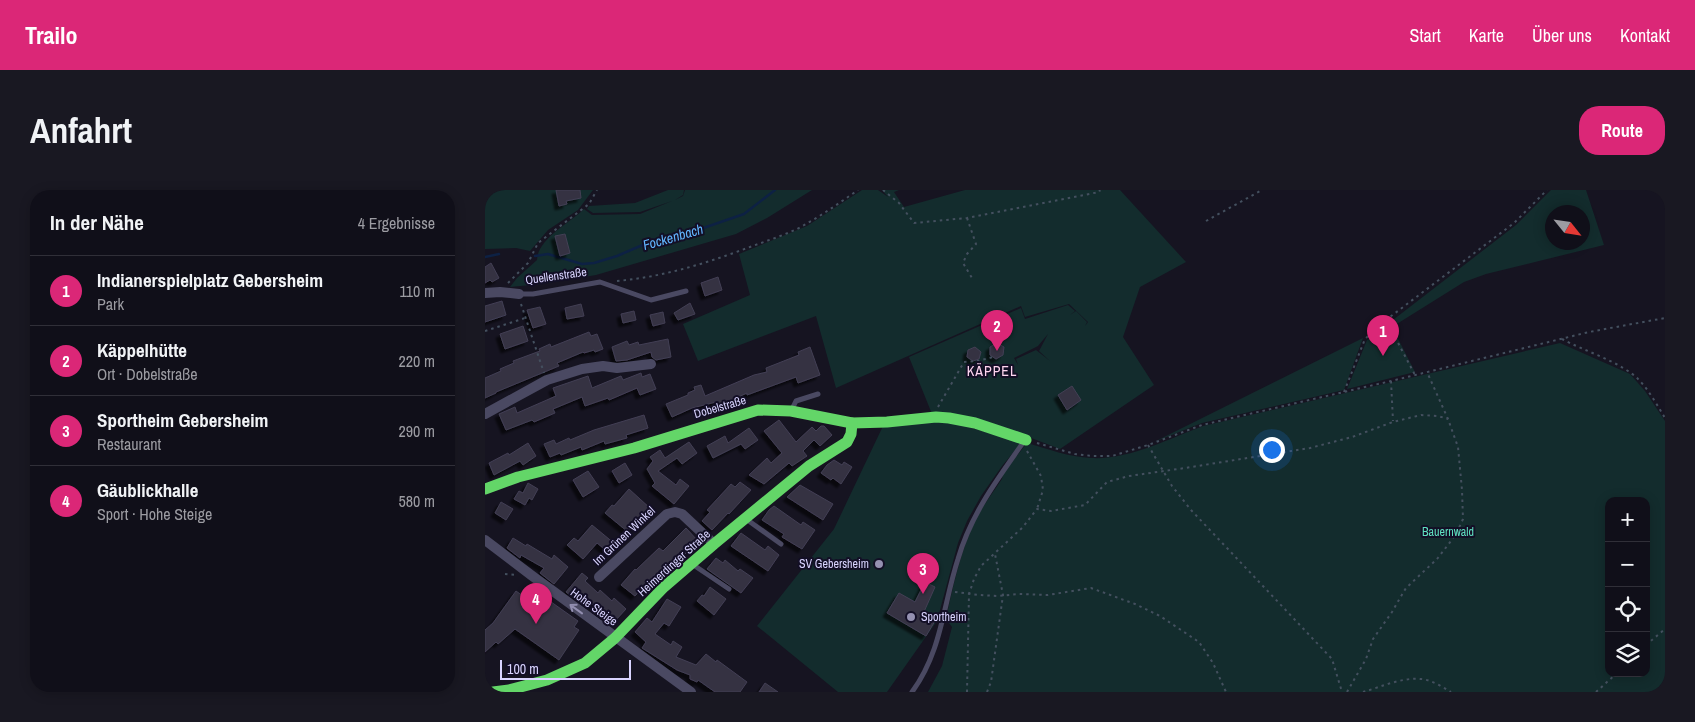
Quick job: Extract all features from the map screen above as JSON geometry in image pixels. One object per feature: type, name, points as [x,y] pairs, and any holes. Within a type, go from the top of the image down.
[{"type":"street","name":"Quellenstraße","points":[[485,293],[500,292],[520,298]]},
{"type":"street","points":[[485,414],[547,380],[582,368],[603,366],[617,368],[651,364]]},
{"type":"street","name":"Dobelstraße","points":[[485,489],[518,477],[634,448],[758,410],[791,411],[852,423],[936,417],[964,420],[1024,442]]},
{"type":"street","name":"Heimerdinger Straße","points":[[493,692],[509,690],[547,680],[585,663],[615,638],[665,587],[713,544],[809,466],[847,442],[851,434],[852,423]]},
{"type":"street","name":"Im Grünen Winkel","points":[[599,576],[667,514],[675,512],[682,514],[713,544]]},
{"type":"street","name":"Hohe Steige","points":[[485,540],[615,638],[691,692]]},
{"type":"lane","points":[[600,282],[651,300],[685,290]]},
{"type":"lane","name":"Quellenstraße","points":[[520,298],[600,282]]},
{"type":"lane","points":[[791,411],[796,401],[818,394]]},
{"type":"lane","points":[[913,692],[931,662],[957,560],[975,515],[1024,442]]},
{"type":"lane","points":[[746,519],[781,544]]},
{"type":"lane","points":[[691,564],[729,589]]},
{"type":"path","points":[[500,292],[528,263],[538,243],[589,204],[597,190]]},
{"type":"path","points":[[600,282],[655,277],[739,252],[798,228],[858,190]]},
{"type":"path","points":[[883,190],[899,202],[915,223],[967,218],[1099,192],[1100,190]]},
{"type":"path","points":[[1206,221],[1262,190]]},
{"type":"path","points":[[1344,392],[1365,339],[1386,320],[1514,223],[1547,190]]},
{"type":"path","points":[[967,218],[977,244],[967,254],[963,262],[972,278]]},
{"type":"path","name":"Quellenstraße","points":[[520,298],[544,372]]},
{"type":"path","points":[[485,331],[525,318]]},
{"type":"path","points":[[1024,442],[1075,454],[1111,456],[1149,445],[1203,425],[1589,332],[1665,318]]},
{"type":"path","points":[[1386,320],[1415,375]]},
{"type":"path","points":[[1562,339],[1631,373],[1647,390],[1665,418]]},
{"type":"path","points":[[936,417],[939,404],[964,362],[978,362],[993,357]]},
{"type":"path","points":[[1347,692],[1366,659],[1373,639],[1400,598],[1411,584],[1437,559],[1451,541],[1463,519],[1458,448],[1448,419],[1427,372]]},
{"type":"path","points":[[1391,381],[1393,422]]},
{"type":"path","points":[[1037,509],[1051,510],[1085,505],[1107,482],[1129,476],[1310,448],[1353,437],[1393,422],[1421,415],[1438,416],[1448,419]]},
{"type":"path","points":[[967,692],[969,594],[974,579],[981,566],[1023,527],[1037,509],[1043,490],[1041,476],[1024,442]]},
{"type":"path","points":[[1149,445],[1172,486],[1191,510],[1333,660],[1342,692]]},
{"type":"path","points":[[987,692],[991,682],[1003,595],[995,554]]},
{"type":"path","points":[[950,591],[969,594],[1047,595],[1091,588],[1135,604],[1178,627],[1199,642],[1213,663],[1226,692]]},
{"type":"path","points":[[1650,642],[1665,630]]},
{"type":"path","points":[[1596,692],[1613,677]]},
{"type":"path","points":[[1363,692],[1394,683],[1421,679],[1451,692]]},
{"type":"green space","points":[[485,190],[593,190],[578,210],[548,230],[530,251],[516,248],[485,249]]},
{"type":"green space","points":[[668,190],[684,190],[683,195],[675,200],[683,196],[685,190],[812,190],[767,218],[736,234],[596,275],[510,287],[537,260],[539,252],[549,238],[584,209],[592,215],[640,214],[672,201],[640,212],[593,213],[587,209],[589,206],[635,203]]},
{"type":"green space","points":[[862,190],[878,190],[888,197],[882,190],[899,190],[894,192],[904,207],[965,190],[1120,190],[1186,262],[1140,287],[1123,337],[1154,385],[1060,449],[1026,436],[932,414],[909,357],[1021,308],[1025,319],[1068,305],[1075,311],[1070,315],[1076,311],[1087,322],[1085,326],[1088,322],[1069,304],[1025,317],[1021,306],[836,388],[816,316],[698,361],[683,324],[750,295],[739,254],[807,226]],"holes":[[[1048,334],[1039,351],[1050,361],[1036,350],[1016,359],[1018,365],[1014,358],[1038,346]]]},
{"type":"green space","points":[[1551,190],[1586,190],[1604,245],[1590,248],[1590,205],[1545,205],[1545,250],[1584,250],[1486,274],[1464,282],[1392,327],[1415,372],[1347,389],[1367,340],[1516,225]]},
{"type":"green space","points":[[1363,338],[1344,390],[1202,423],[1154,442]]},
{"type":"green space","name":"Bauernwald","points":[[1560,343],[1630,374],[1645,391],[1665,421],[1665,692],[928,692],[942,666],[952,627],[946,619],[967,539],[978,515],[1002,479],[1003,473],[1027,443],[1075,456],[1091,458],[1120,456],[1148,448],[1203,426]]},
{"type":"green space","name":"SV Gebersheim","points":[[943,419],[1021,443],[981,496],[967,521],[958,543],[937,621],[887,692],[838,692],[757,626],[834,529],[883,426]]},
{"type":"building","points":[[556,190],[580,190],[581,198],[566,201],[567,204],[559,206]]},
{"type":"building","points":[[565,234],[570,253],[560,256],[555,236]]},
{"type":"building","points":[[491,263],[499,278],[485,283],[485,267]]},
{"type":"building","points":[[718,277],[722,290],[705,296],[701,283]]},
{"type":"building","points":[[502,301],[506,315],[485,322],[485,306]]},
{"type":"building","points":[[690,303],[695,314],[678,320],[674,313]]},
{"type":"building","points":[[581,304],[584,316],[567,319],[565,308]]},
{"type":"building","points":[[540,307],[546,324],[533,328],[527,310]]},
{"type":"building","points":[[634,311],[636,320],[623,323],[621,314]]},
{"type":"building","points":[[663,312],[665,323],[653,326],[650,315]]},
{"type":"building","points":[[523,326],[528,341],[505,349],[500,334]]},
{"type":"building","points":[[589,332],[591,336],[597,334],[603,349],[595,352],[594,350],[583,352],[557,363],[559,366],[485,398],[485,378],[501,371],[500,369],[514,363],[513,361],[540,351],[539,349],[550,344],[551,347]]},
{"type":"building","points":[[668,339],[671,357],[656,360],[652,357],[651,352],[627,360],[616,361],[612,347],[627,341],[629,345],[638,342],[639,345]]},
{"type":"building","points":[[997,343],[1004,347],[1003,355],[996,359],[990,355],[990,347]]},
{"type":"building","points":[[810,347],[820,375],[798,383],[796,377],[747,395],[747,393],[718,406],[716,402],[692,408],[672,417],[666,404],[688,395],[688,393],[695,390],[694,387],[701,385],[705,396],[754,375],[767,372],[766,368],[799,355],[798,352]]},
{"type":"building","points":[[975,347],[981,352],[979,359],[973,361],[967,357],[968,350]]},
{"type":"building","points":[[641,373],[642,377],[650,374],[656,389],[640,395],[637,388],[609,400],[608,398],[585,406],[582,397],[553,409],[555,413],[534,422],[532,420],[506,430],[499,414],[515,407],[517,413],[556,396],[553,388],[588,376],[592,388],[621,376],[623,380]]},
{"type":"building","points":[[1072,386],[1081,400],[1067,410],[1058,395]]},
{"type":"building","points":[[644,415],[648,428],[626,435],[627,438],[605,444],[604,441],[582,450],[581,447],[550,457],[544,444],[554,440],[556,444],[569,438],[570,440],[594,430]]},
{"type":"building","points":[[779,420],[796,442],[812,427],[816,431],[821,426],[824,426],[832,435],[820,446],[814,440],[803,451],[807,456],[792,466],[789,463],[764,484],[749,475],[767,458],[771,463],[782,453],[764,431]]},
{"type":"building","points":[[749,428],[758,440],[745,449],[741,444],[713,458],[707,446],[725,436],[728,443]]},
{"type":"building","points":[[689,442],[697,453],[682,464],[677,458],[658,471],[676,485],[680,479],[689,486],[674,504],[652,486],[655,483],[647,469],[653,461],[650,457],[660,450],[665,458]]},
{"type":"building","points":[[528,443],[536,456],[523,465],[520,461],[494,475],[489,463],[508,453],[509,455]]},
{"type":"building","points":[[834,460],[842,465],[844,462],[852,467],[841,484],[821,473]]},
{"type":"building","points":[[625,463],[632,475],[619,483],[612,471]]},
{"type":"building","points":[[588,471],[599,487],[583,497],[573,480]]},
{"type":"building","points":[[740,482],[751,490],[712,530],[702,521],[710,512],[707,510],[731,484],[735,487]]},
{"type":"building","points":[[528,483],[538,489],[532,500],[529,498],[525,505],[514,499],[519,491],[523,493]]},
{"type":"building","points":[[800,485],[833,504],[823,520],[787,497]]},
{"type":"building","points":[[629,489],[651,509],[628,532],[605,513]]},
{"type":"building","points":[[501,502],[513,509],[506,520],[495,513]]},
{"type":"building","points":[[774,506],[801,525],[803,522],[815,530],[802,549],[782,537],[784,534],[762,520]]},
{"type":"building","points":[[592,525],[615,544],[608,552],[597,543],[583,559],[567,545],[574,538],[578,541]]},
{"type":"building","points":[[686,528],[698,541],[682,557],[679,554],[656,576],[654,575],[635,596],[621,585],[635,569],[659,548],[663,551]]},
{"type":"building","points":[[741,533],[765,550],[768,546],[779,555],[768,571],[731,546]]},
{"type":"building","points":[[513,538],[552,559],[554,555],[568,567],[554,584],[540,573],[544,568],[521,555],[520,558],[507,548]]},
{"type":"building","points":[[716,558],[723,563],[725,560],[738,571],[740,569],[753,578],[741,593],[707,569]]},
{"type":"building","points":[[582,573],[588,578],[585,581],[598,593],[600,590],[612,601],[614,598],[626,609],[615,621],[606,613],[604,615],[583,595],[578,601],[566,592]]},
{"type":"building","name":"Sportheim","points":[[925,582],[935,587],[923,614],[935,621],[926,636],[887,613],[899,593],[915,602]]},
{"type":"building","points":[[530,587],[578,621],[574,627],[579,630],[559,660],[515,629],[498,644],[496,642],[485,652],[485,630],[493,623],[516,591],[523,596]]},
{"type":"building","points":[[710,587],[726,599],[714,615],[697,601],[702,595],[704,596]]},
{"type":"building","points":[[667,599],[681,607],[669,626],[664,623],[655,634],[671,645],[673,641],[682,647],[676,657],[696,665],[706,654],[716,662],[717,660],[747,682],[740,692],[715,692],[698,680],[697,682],[690,679],[690,675],[677,670],[642,648],[646,642],[635,632],[647,618],[652,622]]},
{"type":"building","points":[[765,683],[778,692],[759,692]]},
{"type":"waterway","name":"Fockenbach","points":[[535,256],[548,254],[582,264],[594,263],[617,256],[659,238],[683,235],[744,214],[775,190]]},
{"type":"waterway","name":"Fockenbach","points":[[485,257],[499,254]]},
{"type":"traffic: fast","points":[[485,489],[518,477],[634,448],[758,410],[791,411],[852,423],[936,417],[949,418],[975,423],[1026,440]]},
{"type":"traffic: fast","points":[[493,692],[509,690],[547,680],[585,663],[615,638],[664,587],[714,544],[809,466],[847,442],[851,434],[852,423]]},
{"type":"place","name":"Käppelhütte","points":[[997,351]]},
{"type":"place","name":"Indianerspielplatz Gebersheim","points":[[1383,356]]},
{"type":"place","name":"SV Gebersheim","points":[[879,564]]},
{"type":"place","name":"Sportheim Gebersheim","points":[[923,594]]},
{"type":"place","name":"Sportheim","points":[[911,617]]},
{"type":"place","name":"Gäublickhalle","points":[[536,624]]},
{"type":"district","name":"KÄPPEL","points":[[992,371]]}]
